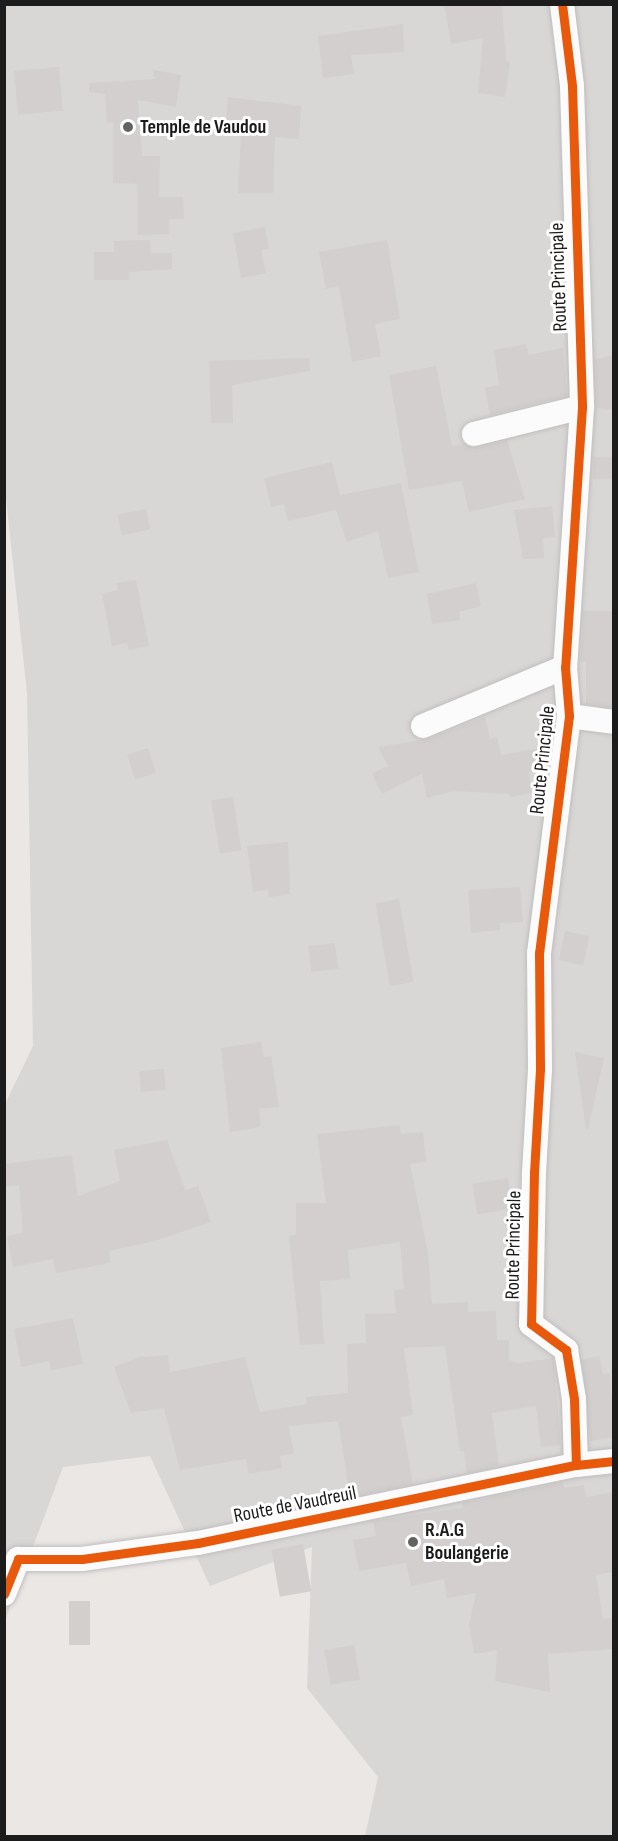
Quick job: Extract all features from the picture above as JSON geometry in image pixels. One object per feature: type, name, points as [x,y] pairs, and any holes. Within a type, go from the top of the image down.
[{"type":"street","name":"Route Principale","points":[[562,4],[572,86],[582,407],[565,667],[569,716],[539,953],[540,1069],[531,1324],[566,1350],[574,1399],[576,1465]]},
{"type":"street","points":[[474,434],[582,407]]},
{"type":"street","points":[[423,726],[565,667]]},
{"type":"street","points":[[569,716],[614,722]]},
{"type":"street","name":"Route de Vaudreuil","points":[[4,1594],[18,1559],[82,1558],[198,1543],[576,1465],[614,1461]]},
{"type":"shaded area","points":[[5,5],[613,5],[613,1836],[365,1836],[378,1777],[307,1688],[312,1547],[210,1586],[150,1456],[63,1467],[5,1621],[5,1104],[33,1046],[27,693],[4,480]]},
{"type":"building","points":[[444,4],[502,4],[506,61],[510,62],[505,97],[478,93],[483,38],[451,44]]},
{"type":"building","points":[[403,24],[404,52],[351,55],[354,74],[323,78],[318,36]]},
{"type":"building","points":[[59,67],[63,111],[18,115],[14,71]]},
{"type":"building","points":[[153,70],[181,75],[176,107],[138,100],[142,156],[160,156],[159,197],[183,197],[184,219],[169,219],[169,234],[138,235],[137,184],[113,183],[113,122],[107,123],[105,94],[89,92],[89,83],[155,79]]},
{"type":"building","points":[[228,97],[301,106],[299,139],[275,137],[273,193],[238,193],[241,133],[225,131]]},
{"type":"building","points":[[265,227],[269,249],[261,250],[266,273],[241,278],[233,233]]},
{"type":"building","points":[[150,240],[151,253],[172,253],[172,269],[129,272],[129,280],[94,280],[94,252],[114,252],[114,241]]},
{"type":"building","points":[[387,240],[400,319],[375,324],[381,356],[352,362],[339,286],[326,289],[319,252]]},
{"type":"building","points":[[526,344],[529,355],[563,348],[567,396],[490,415],[485,388],[499,385],[494,350]]},
{"type":"building","points":[[614,355],[614,410],[596,408],[595,359]]},
{"type":"building","points":[[309,358],[310,371],[232,385],[233,423],[211,423],[209,361]]},
{"type":"building","points":[[436,366],[452,446],[464,444],[477,448],[507,440],[525,499],[469,512],[462,481],[409,490],[389,375]]},
{"type":"building","points":[[593,457],[614,457],[614,479],[593,479]]},
{"type":"building","points":[[332,462],[340,495],[401,483],[419,572],[388,578],[378,531],[347,542],[336,510],[288,521],[284,504],[271,507],[264,478]]},
{"type":"building","points":[[552,506],[555,537],[543,538],[544,558],[523,559],[514,510]]},
{"type":"building","points":[[146,509],[150,530],[122,535],[118,515]]},
{"type":"building","points":[[136,580],[149,646],[129,650],[127,643],[112,646],[102,594],[118,590],[117,583]]},
{"type":"building","points":[[476,583],[481,606],[459,612],[460,620],[432,624],[427,594]]},
{"type":"building","points":[[583,611],[612,611],[614,708],[586,704],[586,661],[581,662]]},
{"type":"building","points":[[485,717],[490,739],[497,737],[501,755],[551,746],[548,771],[529,772],[531,793],[510,797],[509,794],[454,791],[427,798],[422,774],[382,794],[372,773],[388,766],[378,747],[428,739]]},
{"type":"building","points":[[148,748],[156,773],[135,780],[127,755]]},
{"type":"building","points":[[233,797],[241,850],[220,854],[211,800]]},
{"type":"building","points":[[288,842],[290,894],[269,897],[268,890],[253,892],[247,846]]},
{"type":"building","points":[[520,887],[523,922],[500,923],[500,930],[471,933],[468,890]]},
{"type":"building","points":[[399,899],[414,982],[390,986],[375,903]]},
{"type":"building","points":[[565,931],[589,936],[583,966],[559,960]]},
{"type":"building","points":[[335,943],[338,969],[311,972],[308,946]]},
{"type":"building","points":[[261,1042],[264,1057],[271,1056],[279,1107],[259,1109],[261,1125],[256,1128],[230,1132],[221,1048]]},
{"type":"building","points":[[575,1052],[604,1058],[588,1129],[586,1129]]},
{"type":"building","points":[[164,1069],[166,1090],[141,1092],[139,1071]]},
{"type":"building","points":[[399,1125],[401,1134],[423,1132],[426,1162],[410,1164],[428,1252],[432,1304],[468,1302],[468,1312],[496,1311],[497,1340],[509,1340],[509,1360],[519,1363],[553,1358],[561,1445],[541,1447],[536,1406],[492,1413],[499,1466],[467,1473],[464,1451],[460,1451],[445,1346],[404,1348],[413,1415],[401,1417],[413,1484],[350,1497],[338,1421],[289,1426],[294,1453],[280,1456],[282,1468],[249,1474],[246,1459],[180,1470],[164,1408],[131,1413],[114,1367],[139,1357],[168,1355],[170,1372],[245,1357],[260,1412],[307,1404],[306,1397],[348,1393],[347,1344],[366,1343],[365,1314],[396,1313],[394,1290],[404,1289],[400,1242],[348,1250],[350,1279],[320,1281],[324,1344],[300,1345],[289,1236],[296,1235],[296,1203],[326,1203],[317,1134]]},
{"type":"building","points":[[167,1140],[185,1190],[198,1186],[211,1222],[155,1241],[109,1251],[110,1263],[56,1273],[53,1259],[13,1267],[7,1236],[23,1233],[19,1185],[4,1187],[4,1164],[72,1155],[78,1196],[120,1181],[114,1150]]},
{"type":"building","points":[[508,1178],[513,1209],[477,1214],[472,1184]]},
{"type":"building","points":[[73,1318],[83,1364],[51,1370],[49,1361],[21,1367],[14,1329]]},
{"type":"building","points":[[599,1356],[603,1374],[610,1373],[614,1437],[590,1441],[582,1360]]},
{"type":"building","points":[[563,1482],[564,1488],[584,1485],[586,1497],[614,1492],[614,1572],[596,1575],[603,1619],[614,1617],[614,1649],[548,1654],[550,1692],[495,1681],[497,1650],[474,1654],[469,1625],[476,1593],[447,1598],[444,1579],[411,1586],[406,1563],[359,1571],[353,1540],[376,1536],[373,1521],[463,1508],[462,1503]]},
{"type":"building","points":[[303,1544],[311,1591],[280,1597],[271,1550]]},
{"type":"building","points":[[69,1601],[90,1601],[90,1645],[69,1645]]},
{"type":"building","points":[[354,1645],[360,1679],[331,1685],[324,1650]]},
{"type":"cycle path","points":[[562,4],[572,86],[582,407],[565,667],[569,716],[539,953],[540,1069],[534,1172],[531,1324],[566,1350],[574,1399],[576,1465]]},
{"type":"cycle path","points":[[4,1594],[18,1559],[82,1559],[198,1543],[576,1465],[614,1461]]},
{"type":"place","name":"Temple de Vaudou","points":[[128,127]]},
{"type":"place","name":"R.A.G Boulangerie","points":[[413,1542]]}]
